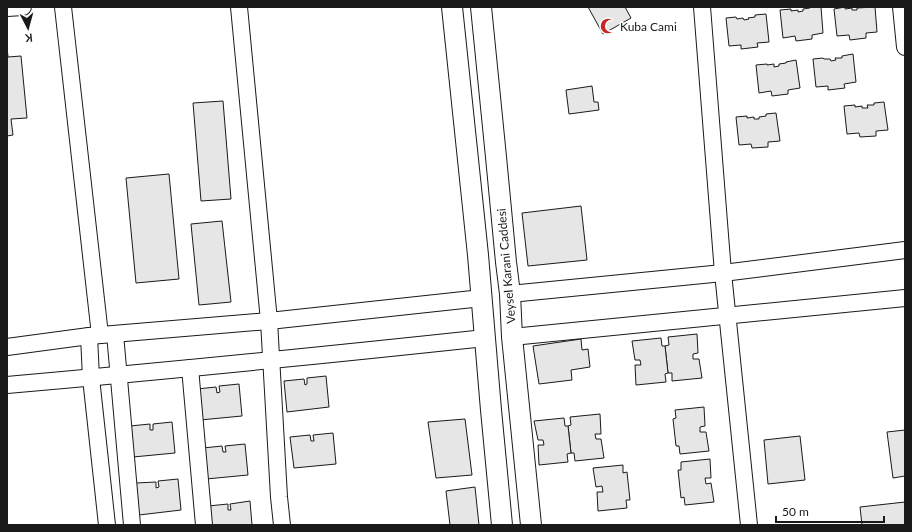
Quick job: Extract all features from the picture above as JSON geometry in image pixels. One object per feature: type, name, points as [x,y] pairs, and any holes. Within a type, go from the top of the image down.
[{"type":"main road","points":[[452,7],[478,255],[491,418],[502,525]]},
{"type":"main road","name":"Veysel Karani Caddesi","points":[[481,7],[510,294],[512,337],[531,525]]},
{"type":"street","points":[[7,8],[23,7]]},
{"type":"street","points":[[64,7],[102,335],[118,375],[132,525]]},
{"type":"street","points":[[239,7],[269,321],[282,525]]},
{"type":"street","points":[[702,7],[723,273],[749,525]]},
{"type":"street","points":[[901,7],[905,47]]},
{"type":"street","points":[[510,294],[723,273],[905,250]]},
{"type":"street","points":[[7,347],[102,335],[269,321],[482,298]]},
{"type":"street","points":[[512,337],[905,298]]},
{"type":"street","points":[[102,335],[91,378],[107,525]]},
{"type":"street","points":[[7,385],[271,361],[485,338]]},
{"type":"street","points":[[190,368],[204,525]]},
{"type":"building","name":"Kuba Cami","points":[[588,7],[625,7],[631,18],[603,34]]},
{"type":"building","points":[[810,7],[821,7],[823,33],[812,35],[812,39],[796,41],[795,36],[783,38],[780,10],[791,9],[791,11],[798,10],[798,12]]},
{"type":"building","points":[[845,7],[845,9],[852,8],[852,10],[857,10],[857,8],[875,7],[877,32],[866,33],[866,38],[850,40],[849,35],[837,36],[834,9]]},
{"type":"building","points":[[766,14],[769,42],[757,43],[758,47],[741,49],[741,45],[729,46],[726,18],[736,17],[737,19],[743,18],[744,20],[755,17],[755,15]]},
{"type":"building","points":[[7,47],[8,57],[21,56],[27,118],[11,119],[13,135],[7,136]]},
{"type":"building","points":[[853,54],[856,82],[844,84],[845,88],[828,90],[828,86],[816,87],[813,59],[823,58],[830,59],[831,61],[836,60],[835,58],[842,58],[842,56]]},
{"type":"building","points":[[796,60],[800,88],[788,90],[788,94],[772,96],[771,91],[759,93],[756,65],[774,64],[774,67],[779,66],[779,64]]},
{"type":"building","points":[[592,86],[594,102],[598,102],[599,110],[569,114],[566,90]]},
{"type":"building","points":[[223,101],[231,199],[201,201],[193,103]]},
{"type":"building","points":[[884,102],[888,130],[876,131],[876,136],[860,137],[859,133],[847,134],[844,106],[855,105],[855,107],[862,106],[862,108],[868,108],[867,105],[874,105],[874,103]]},
{"type":"building","points":[[776,113],[780,141],[768,142],[768,147],[752,148],[751,144],[739,145],[736,117],[747,116],[747,118],[754,117],[754,119],[759,119],[759,117],[766,116],[766,114]]},
{"type":"building","points":[[169,174],[179,279],[136,283],[126,178]]},
{"type":"building","points":[[581,206],[587,260],[528,266],[522,213]]},
{"type":"building","points":[[222,221],[231,302],[199,305],[191,224]]},
{"type":"building","points":[[697,334],[698,353],[693,354],[693,359],[699,359],[702,378],[672,381],[672,373],[668,373],[665,346],[669,345],[668,337]]},
{"type":"building","points":[[661,338],[662,346],[665,346],[668,373],[665,374],[666,382],[636,385],[635,365],[641,365],[640,360],[635,360],[632,341]]},
{"type":"building","points":[[581,339],[582,350],[588,349],[590,367],[571,370],[572,380],[539,384],[533,346]]},
{"type":"building","points":[[326,376],[329,407],[287,412],[284,381],[304,379],[305,385],[307,384],[307,378]]},
{"type":"building","points":[[239,384],[242,416],[200,420],[197,389],[216,387],[217,393],[220,392],[219,386]]},
{"type":"building","points":[[704,407],[705,426],[700,427],[700,432],[706,432],[709,451],[680,454],[679,446],[676,446],[673,419],[676,418],[675,410]]},
{"type":"building","points":[[600,414],[601,434],[595,434],[596,439],[601,439],[604,458],[575,461],[574,453],[571,453],[568,426],[571,425],[570,417]]},
{"type":"building","points":[[564,418],[565,426],[568,426],[571,453],[567,454],[568,462],[539,465],[538,445],[544,445],[543,440],[538,440],[534,421]]},
{"type":"building","points":[[465,419],[472,475],[436,478],[428,422]]},
{"type":"building","points":[[172,422],[175,453],[133,457],[130,426],[150,424],[150,430],[153,430],[153,424]]},
{"type":"building","points":[[905,430],[905,476],[893,478],[887,432]]},
{"type":"building","points":[[333,433],[336,464],[294,468],[290,437],[310,435],[311,441],[314,441],[313,435]]},
{"type":"building","points":[[800,436],[805,480],[768,484],[764,440]]},
{"type":"building","points":[[245,444],[248,475],[206,479],[203,448],[222,446],[223,452],[226,452],[225,446]]},
{"type":"building","points":[[710,459],[711,478],[705,478],[706,484],[711,483],[714,502],[685,505],[684,497],[681,498],[678,470],[681,470],[681,462]]},
{"type":"building","points":[[623,465],[623,473],[627,472],[630,500],[626,500],[627,508],[598,511],[597,492],[603,492],[602,486],[596,487],[593,468]]},
{"type":"building","points":[[178,479],[181,510],[139,515],[136,483],[156,482],[156,488],[159,487],[158,481]]},
{"type":"building","points":[[475,487],[479,525],[450,525],[446,491]]},
{"type":"building","points":[[250,501],[252,525],[210,525],[208,506],[228,504],[228,510],[231,510],[230,504]]},
{"type":"building","points":[[905,502],[905,525],[862,525],[860,507]]},
{"type":"place","name":"Kuba Cami","points":[[608,26]]}]
